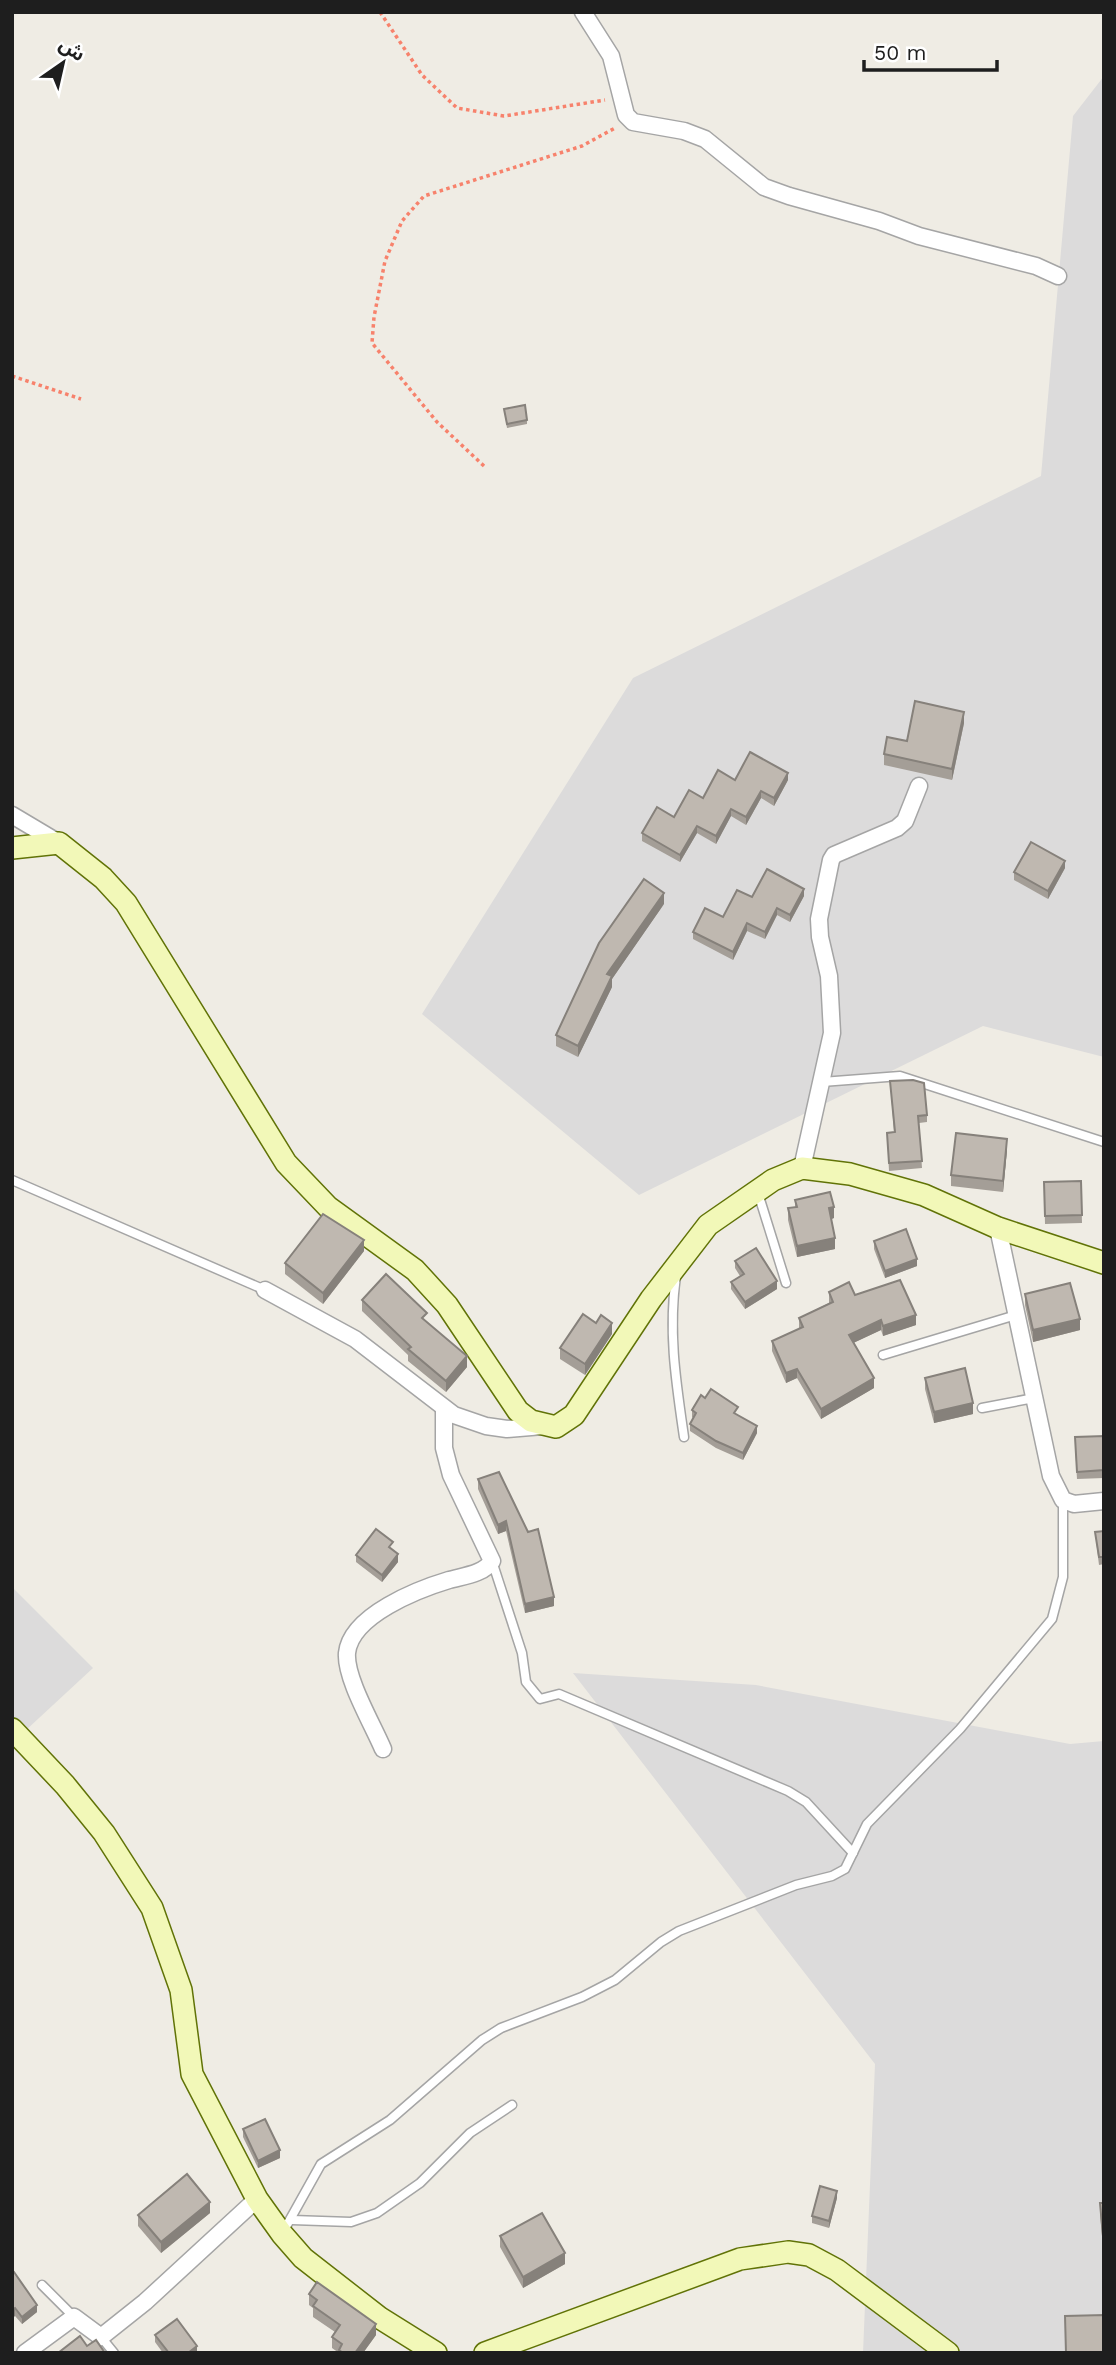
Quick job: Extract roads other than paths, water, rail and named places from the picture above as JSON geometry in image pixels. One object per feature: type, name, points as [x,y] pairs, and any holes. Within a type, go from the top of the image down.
[{"type":"street","points":[[583,12],[611,56],[626,116],[633,122],[684,131],[705,139],[764,187],[879,221],[919,236],[1037,266],[1058,276]]},
{"type":"street","points":[[802,1168],[832,1033],[832,1014],[819,919],[831,860],[834,855],[897,828],[905,821],[919,786]]},
{"type":"street","points":[[12,815],[59,843],[103,878],[126,903],[212,1048],[297,1177],[328,1207],[415,1270],[447,1305],[518,1411],[531,1422],[543,1426]]},
{"type":"street","points":[[12,849],[59,843]]},
{"type":"street","points":[[265,1290],[355,1339],[444,1409],[486,1426],[507,1429],[556,1427],[574,1415],[678,1262],[708,1225],[783,1174],[802,1168],[850,1174],[924,1195],[998,1228],[1104,1263]]},
{"type":"street","points":[[998,1228],[1051,1476],[1063,1500],[1074,1504],[1104,1502]]},
{"type":"street","points":[[383,1749],[348,1662],[350,1643],[379,1612],[413,1591],[479,1571],[492,1561],[451,1475],[442,1432],[444,1409]]},
{"type":"street","points":[[12,1728],[65,1785],[104,1833],[152,1908],[181,1990],[192,2074],[257,2199],[287,2227],[303,2258],[380,2318],[436,2353]]},
{"type":"street","points":[[25,2353],[74,2318],[101,2337],[145,2302],[257,2199]]},
{"type":"street","points":[[485,2353],[740,2259],[788,2252],[809,2255],[837,2270],[948,2353]]},
{"type":"lane","points":[[821,1082],[864,1076],[900,1076],[1104,1142]]},
{"type":"lane","points":[[12,1180],[265,1290]]},
{"type":"lane","points":[[758,1190],[786,1283]]},
{"type":"lane","points":[[678,1262],[670,1316],[671,1353],[684,1437]]},
{"type":"lane","points":[[883,1355],[1016,1315]]},
{"type":"lane","points":[[982,1408],[1034,1398]]},
{"type":"lane","points":[[287,2227],[321,2164],[390,2120],[491,2034],[533,2013],[582,1997],[615,1980],[661,1942],[680,1931],[796,1885],[832,1876],[845,1869],[867,1824],[960,1729],[1052,1619],[1063,1577],[1063,1500]]},
{"type":"lane","points":[[492,1561],[522,1653],[526,1682],[540,1699],[559,1694],[788,1791],[806,1802],[853,1853]]},
{"type":"lane","points":[[287,2227],[351,2222],[370,2217],[420,2183],[470,2133],[512,2105]]},
{"type":"lane","points":[[42,2285],[74,2318]]},
{"type":"lane","points":[[101,2337],[114,2353]]}]
